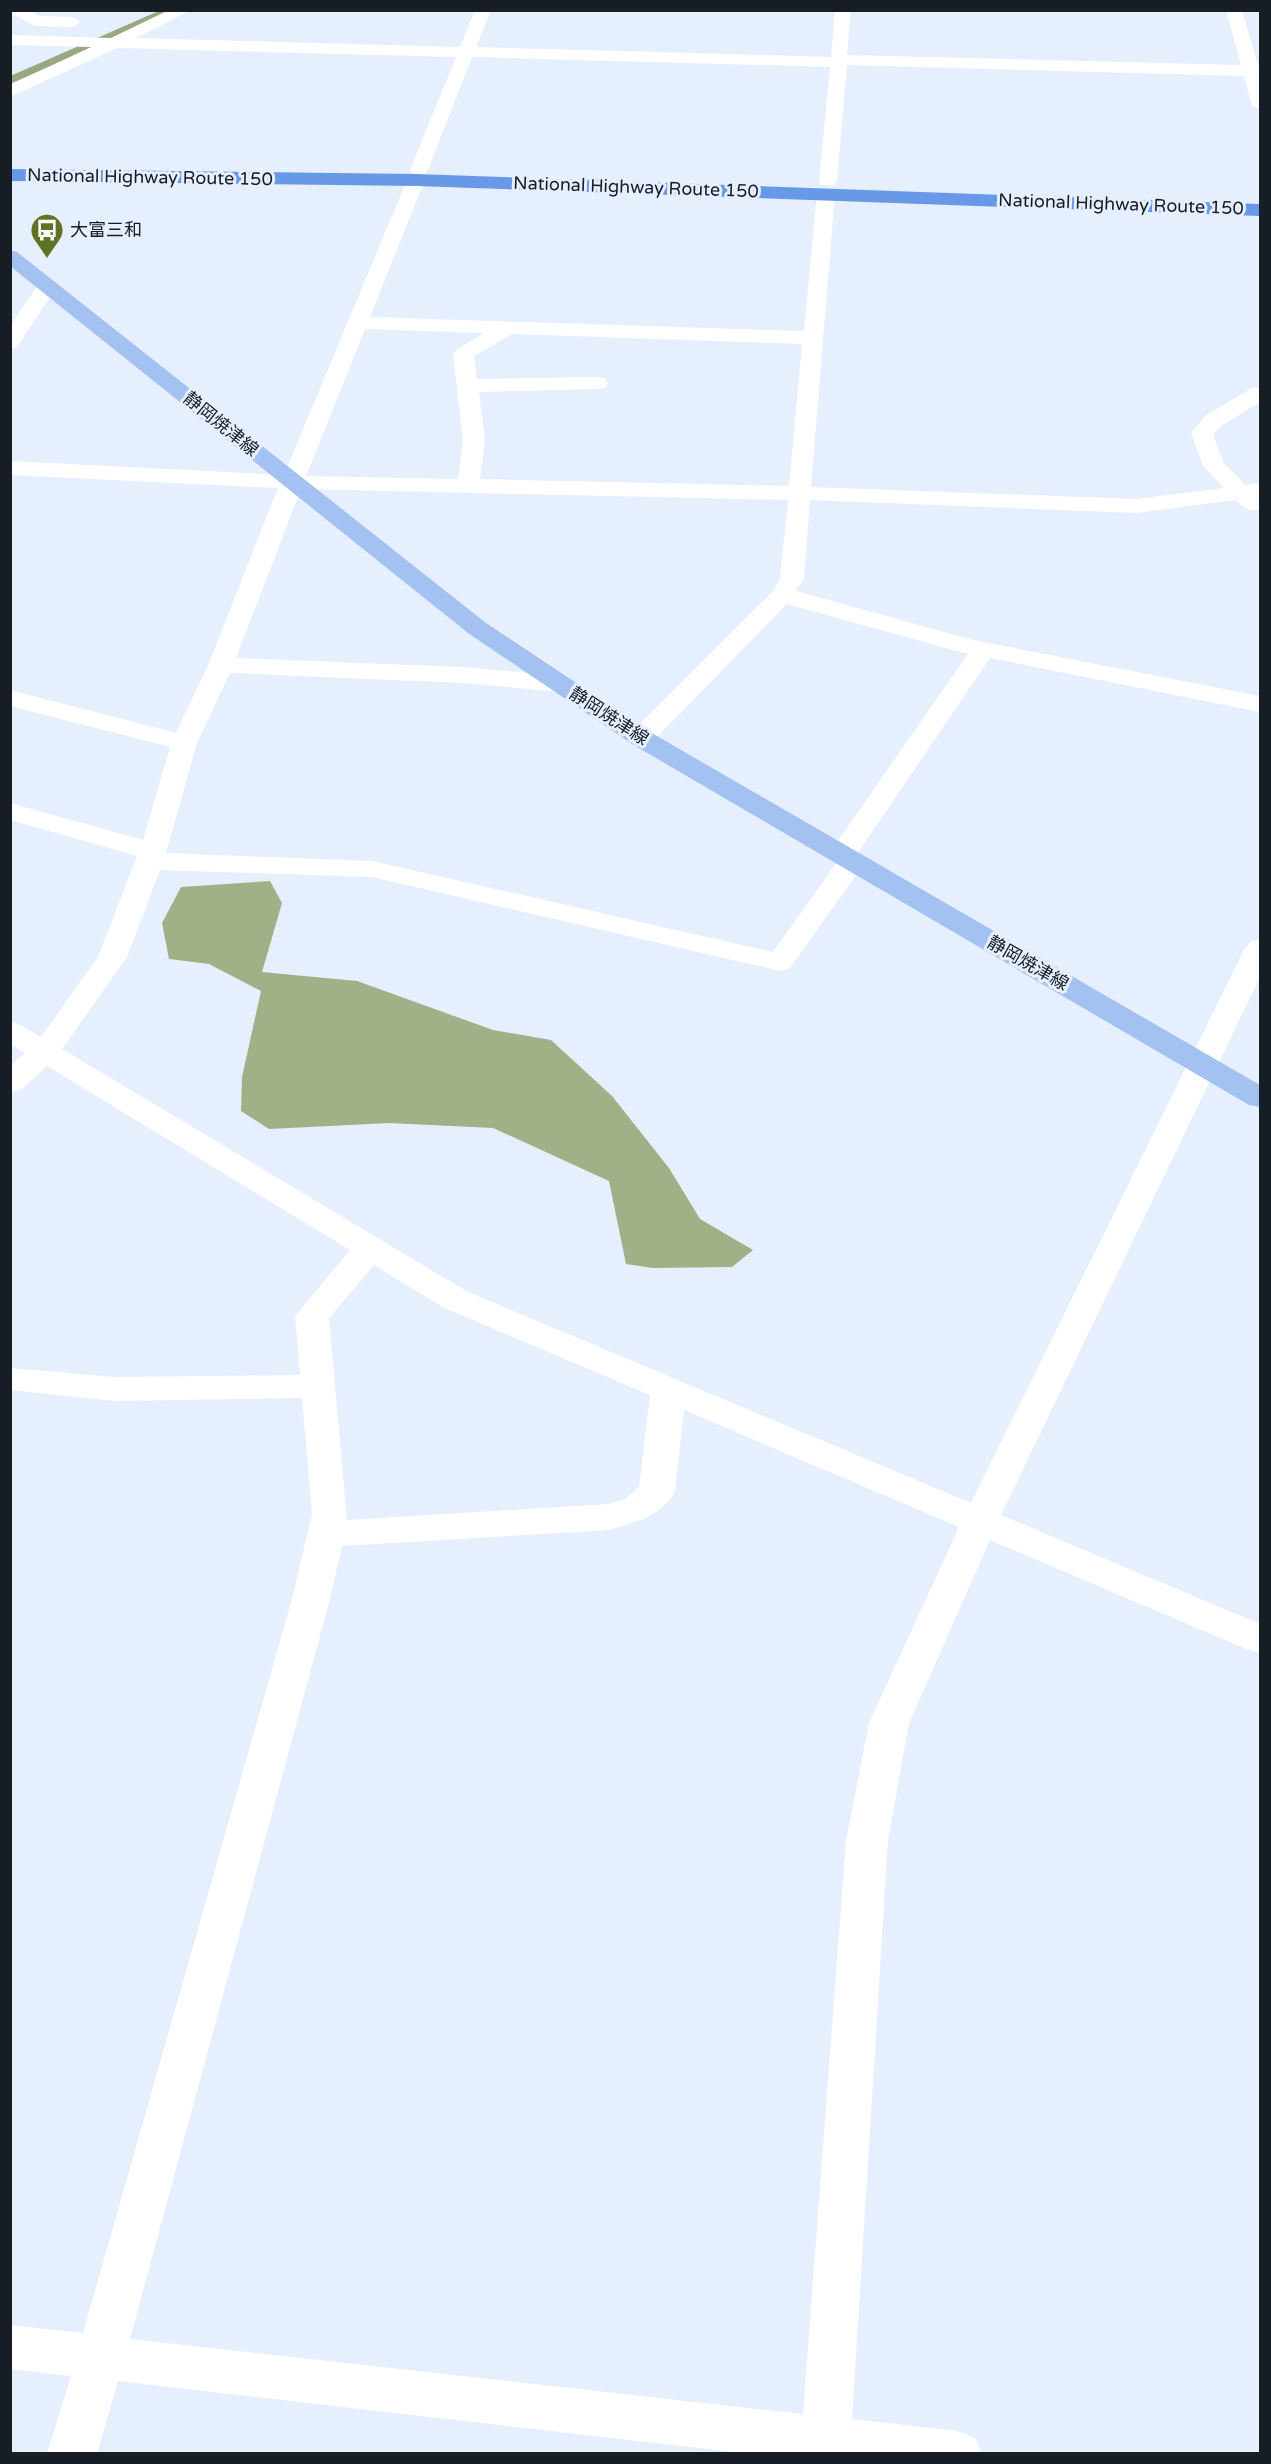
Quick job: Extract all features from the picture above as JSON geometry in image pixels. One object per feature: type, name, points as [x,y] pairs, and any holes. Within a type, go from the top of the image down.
[{"type":"highway","name":"National Highway Route 150","points":[[10,162],[827,187],[1260,197]]},
{"type":"highway","name":"National Highway Route 150","points":[[10,175],[418,175]]},
{"type":"highway","name":"National Highway Route 150","points":[[827,187],[1260,210]]},
{"type":"main road","name":"静岡焼津線","points":[[10,256],[477,628],[641,738],[1260,1098]]},
{"type":"street","points":[[17,10],[35,21],[93,25],[62,42]]},
{"type":"street","points":[[10,92],[117,44],[183,10]]},
{"type":"street","points":[[10,1083],[45,1052],[112,957],[151,857],[184,743],[221,665],[292,482],[483,10]]},
{"type":"street","points":[[641,738],[782,595],[792,579],[802,493],[843,10]]},
{"type":"street","points":[[1234,10],[1256,71],[1260,103]]},
{"type":"street","points":[[10,40],[1256,71]]},
{"type":"street","points":[[10,343],[47,286]]},
{"type":"street","points":[[358,323],[814,338]]},
{"type":"street","points":[[468,486],[474,440],[463,354],[508,328]]},
{"type":"street","points":[[467,386],[597,383]]},
{"type":"street","points":[[1260,393],[1213,421],[1202,433],[1214,466],[1252,491],[1260,512]]},
{"type":"street","points":[[10,468],[292,482],[802,493],[1136,506],[1252,491]]},
{"type":"street","points":[[782,595],[983,650],[1260,704]]},
{"type":"street","points":[[10,811],[151,857],[372,869],[780,962],[983,650]]},
{"type":"street","points":[[221,665],[462,675],[561,684]]},
{"type":"street","points":[[15,704],[184,743]]},
{"type":"street","points":[[825,2447],[867,1840],[889,1723],[980,1521],[1205,1065],[1246,1011],[1260,948]]},
{"type":"street","points":[[10,1031],[456,1300],[1260,1639]]},
{"type":"street","points":[[72,2454],[101,2357],[311,1599],[330,1514],[312,1316],[370,1248]]},
{"type":"street","points":[[10,1379],[115,1389],[318,1386]]},
{"type":"street","points":[[325,1534],[609,1517],[638,1508],[657,1492],[668,1390]]},
{"type":"street","points":[[10,2347],[825,2447],[957,2454]]},
{"type":"green space","points":[[270,881],[282,903],[262,972],[357,981],[493,1030],[551,1040],[612,1096],[669,1168],[700,1219],[753,1250],[732,1267],[653,1268],[626,1264],[609,1181],[493,1128],[389,1123],[269,1129],[241,1111],[242,1077],[261,991],[209,964],[169,959],[162,923],[181,887]]},
{"type":"waterway","points":[[10,80],[163,13]]},
{"type":"place","name":"大富三和","points":[[47,259]]}]
